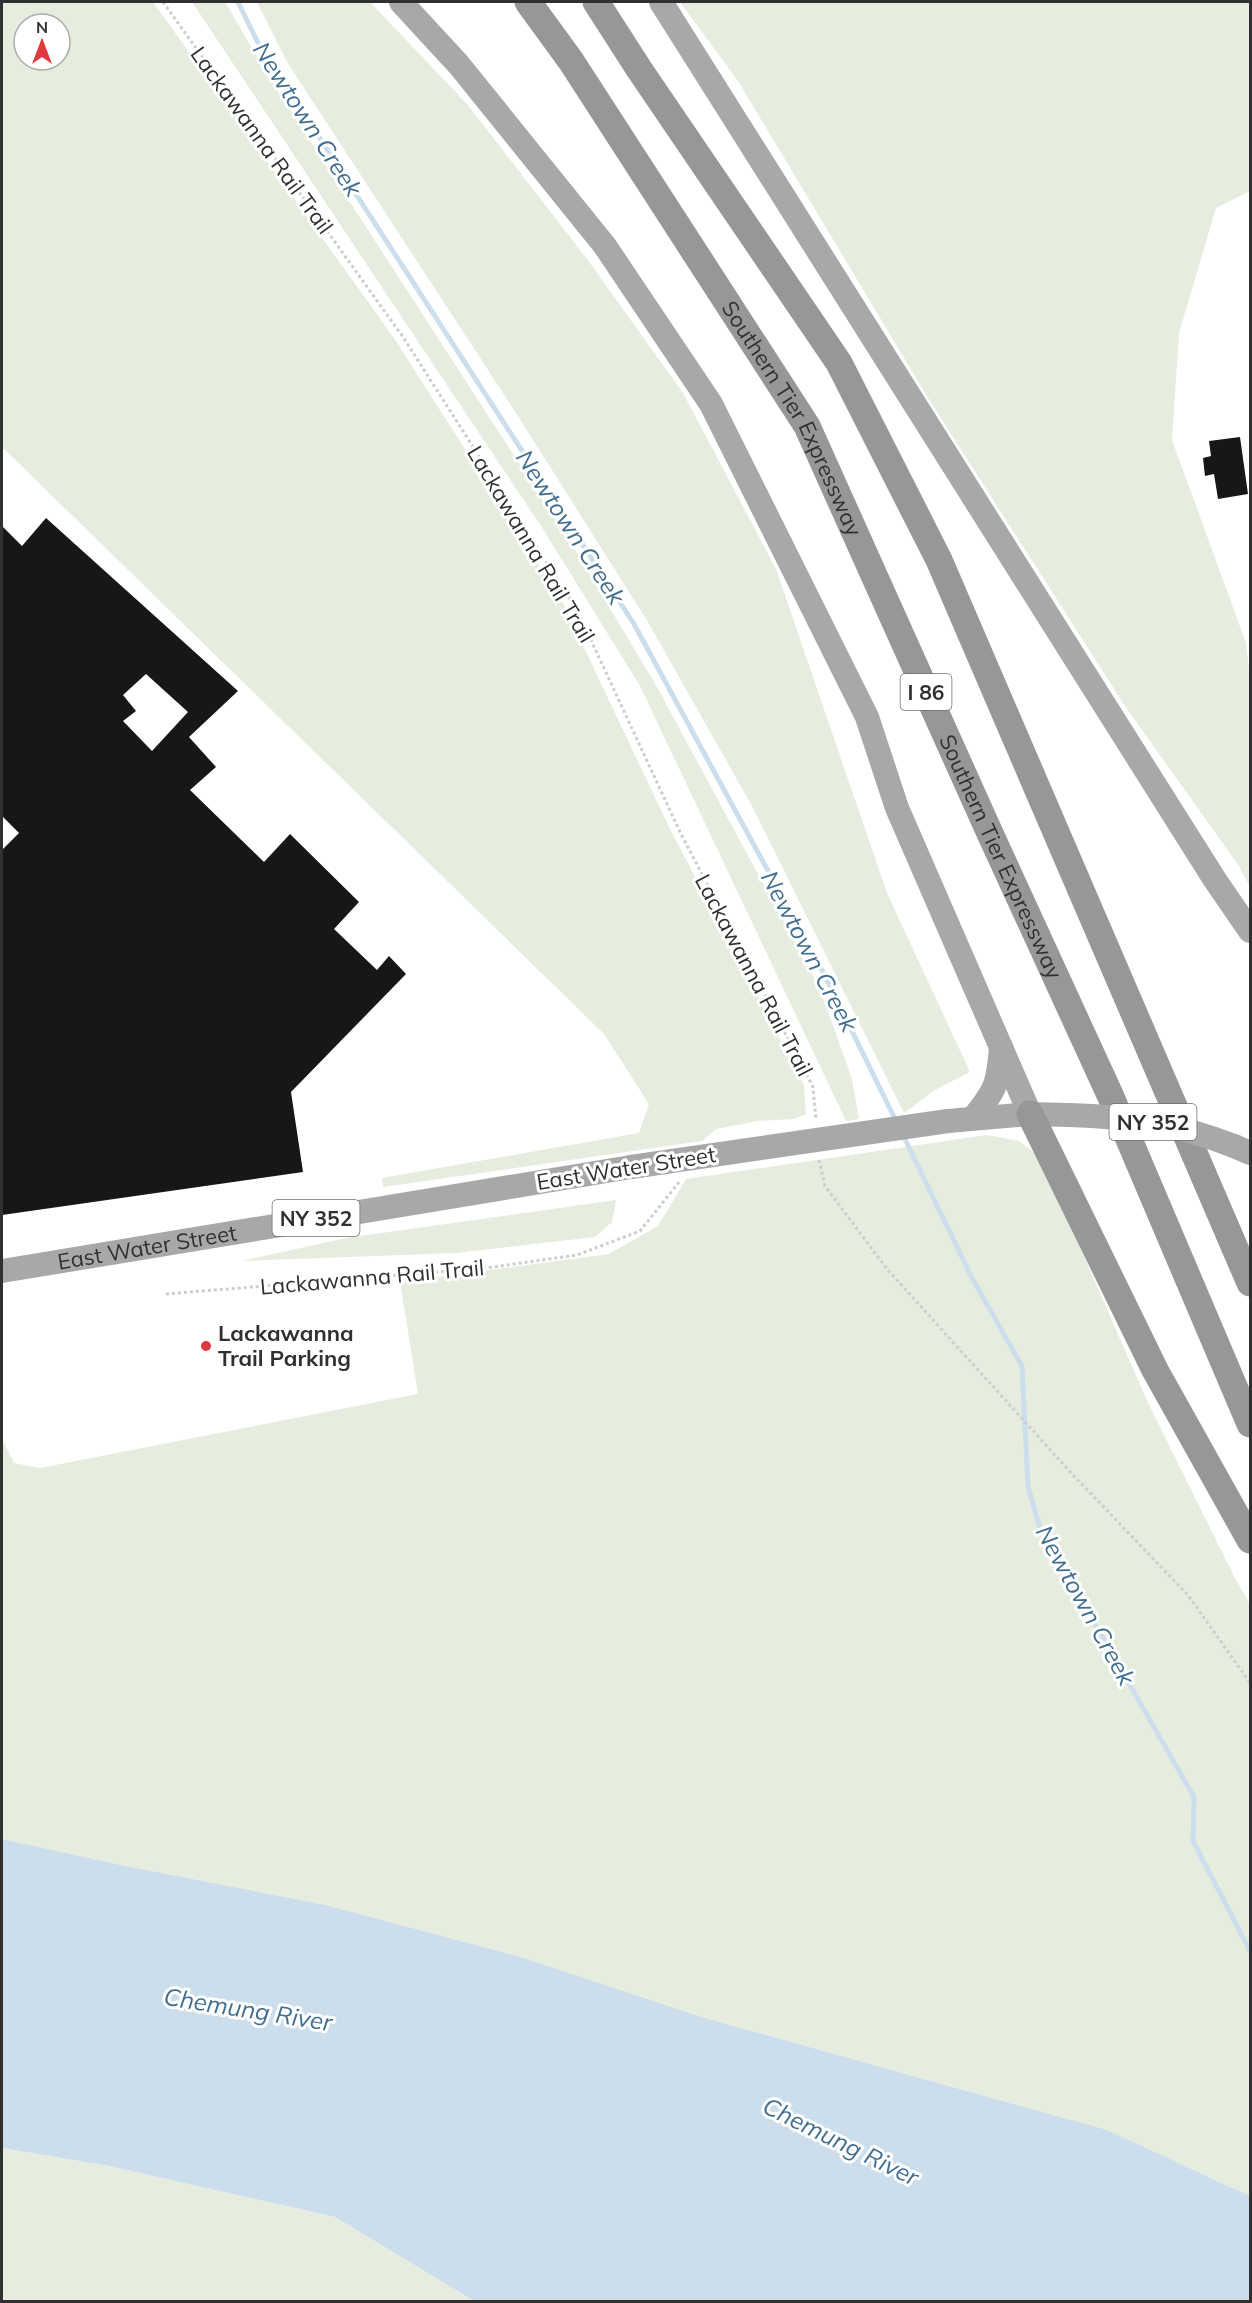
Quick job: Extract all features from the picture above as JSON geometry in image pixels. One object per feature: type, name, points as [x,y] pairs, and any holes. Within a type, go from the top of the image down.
[{"type":"highway","name":"Southern Tier Expressway","points":[[528,2],[571,61],[807,426],[988,830],[1111,1097],[1251,1424]]},
{"type":"highway","points":[[596,2],[844,373],[939,560],[1251,1283]]},
{"type":"highway","points":[[1030,1114],[1155,1370],[1251,1540]]},
{"type":"main road","points":[[401,2],[459,65],[605,246],[711,404],[867,717],[897,808],[1030,1114]]},
{"type":"main road","points":[[661,2],[1215,880],[1251,931]]},
{"type":"main road","points":[[973,1118],[992,1095],[999,1073],[1000,1047]]},
{"type":"main road","name":"East Water Street","points":[[2,1271],[631,1167],[973,1118],[1030,1114],[1136,1119],[1198,1132],[1243,1149]]},
{"type":"path","name":"Lackawanna Rail Trail","points":[[163,2],[403,337],[577,610],[680,832],[813,1087],[817,1130]]},
{"type":"path","points":[[819,1159],[825,1186],[888,1269],[1072,1474],[1188,1595],[1251,1683]]},
{"type":"path","name":"Lackawanna Rail Trail","points":[[166,1294],[486,1268],[577,1255],[640,1231],[685,1175]]},
{"type":"shaded area","points":[[2,2],[153,2],[394,338],[562,601],[669,827],[804,1085],[806,1114],[795,1119],[758,1121],[716,1129],[702,1141],[383,1187],[382,1178],[639,1133],[649,1104],[604,1034],[2,447]]},
{"type":"shaded area","points":[[192,2],[225,2],[269,77],[577,553],[657,687],[820,989],[852,1079],[859,1119],[846,1121],[640,686],[543,529]]},
{"type":"shaded area","points":[[257,2],[370,2],[467,104],[587,259],[683,393],[776,569],[887,893],[970,1072],[935,1090],[904,1113],[753,808],[648,622],[516,413],[287,62]]},
{"type":"shaded area","points":[[680,2],[1250,2],[1250,191],[1216,208],[1179,333],[1172,440],[1246,643],[1250,677],[1250,887],[1239,866],[1125,706],[928,398],[738,81]]},
{"type":"shaded area","points":[[987,1135],[1019,1141],[1041,1158],[1149,1405],[1250,1604],[1250,2196],[1192,2169],[1067,2119],[702,2017],[518,1956],[326,1905],[2,1839],[2,1429],[3,1441],[14,1463],[40,1468],[418,1394],[400,1282],[609,1254],[658,1226],[686,1179]]},
{"type":"shaded area","points":[[616,1200],[612,1222],[595,1237],[456,1253],[241,1261],[346,1238]]},
{"type":"shaded area","points":[[2,2148],[109,2166],[335,2217],[474,2301],[2,2301]]},
{"type":"water","name":"Chemung River","points":[[2,1839],[326,1905],[518,1956],[702,2017],[1107,2130],[1250,2196],[1250,2301],[474,2301],[335,2217],[109,2166],[2,2148]]},
{"type":"building","points":[[1240,437],[1248,494],[1218,499],[1214,474],[1205,476],[1203,458],[1211,456],[1209,441]]},
{"type":"building","points":[[46,518],[238,691],[189,737],[216,767],[190,790],[264,862],[290,834],[359,902],[334,929],[377,970],[389,956],[406,974],[291,1092],[303,1172],[2,1215],[2,850],[19,833],[2,816],[2,526],[22,546]],"holes":[[[146,674],[188,712],[152,751],[123,721],[136,711],[123,695]]]},
{"type":"waterway","name":"Newtown Creek","points":[[238,2],[257,41],[634,624],[824,974],[896,1121]]},
{"type":"waterway","name":"Newtown Creek","points":[[903,1135],[972,1278],[1022,1366],[1028,1487],[1040,1528],[1194,1797],[1193,1841],[1250,1951]]},
{"type":"place","name":"Lackawanna Trail Parking","points":[[206,1346]]}]
